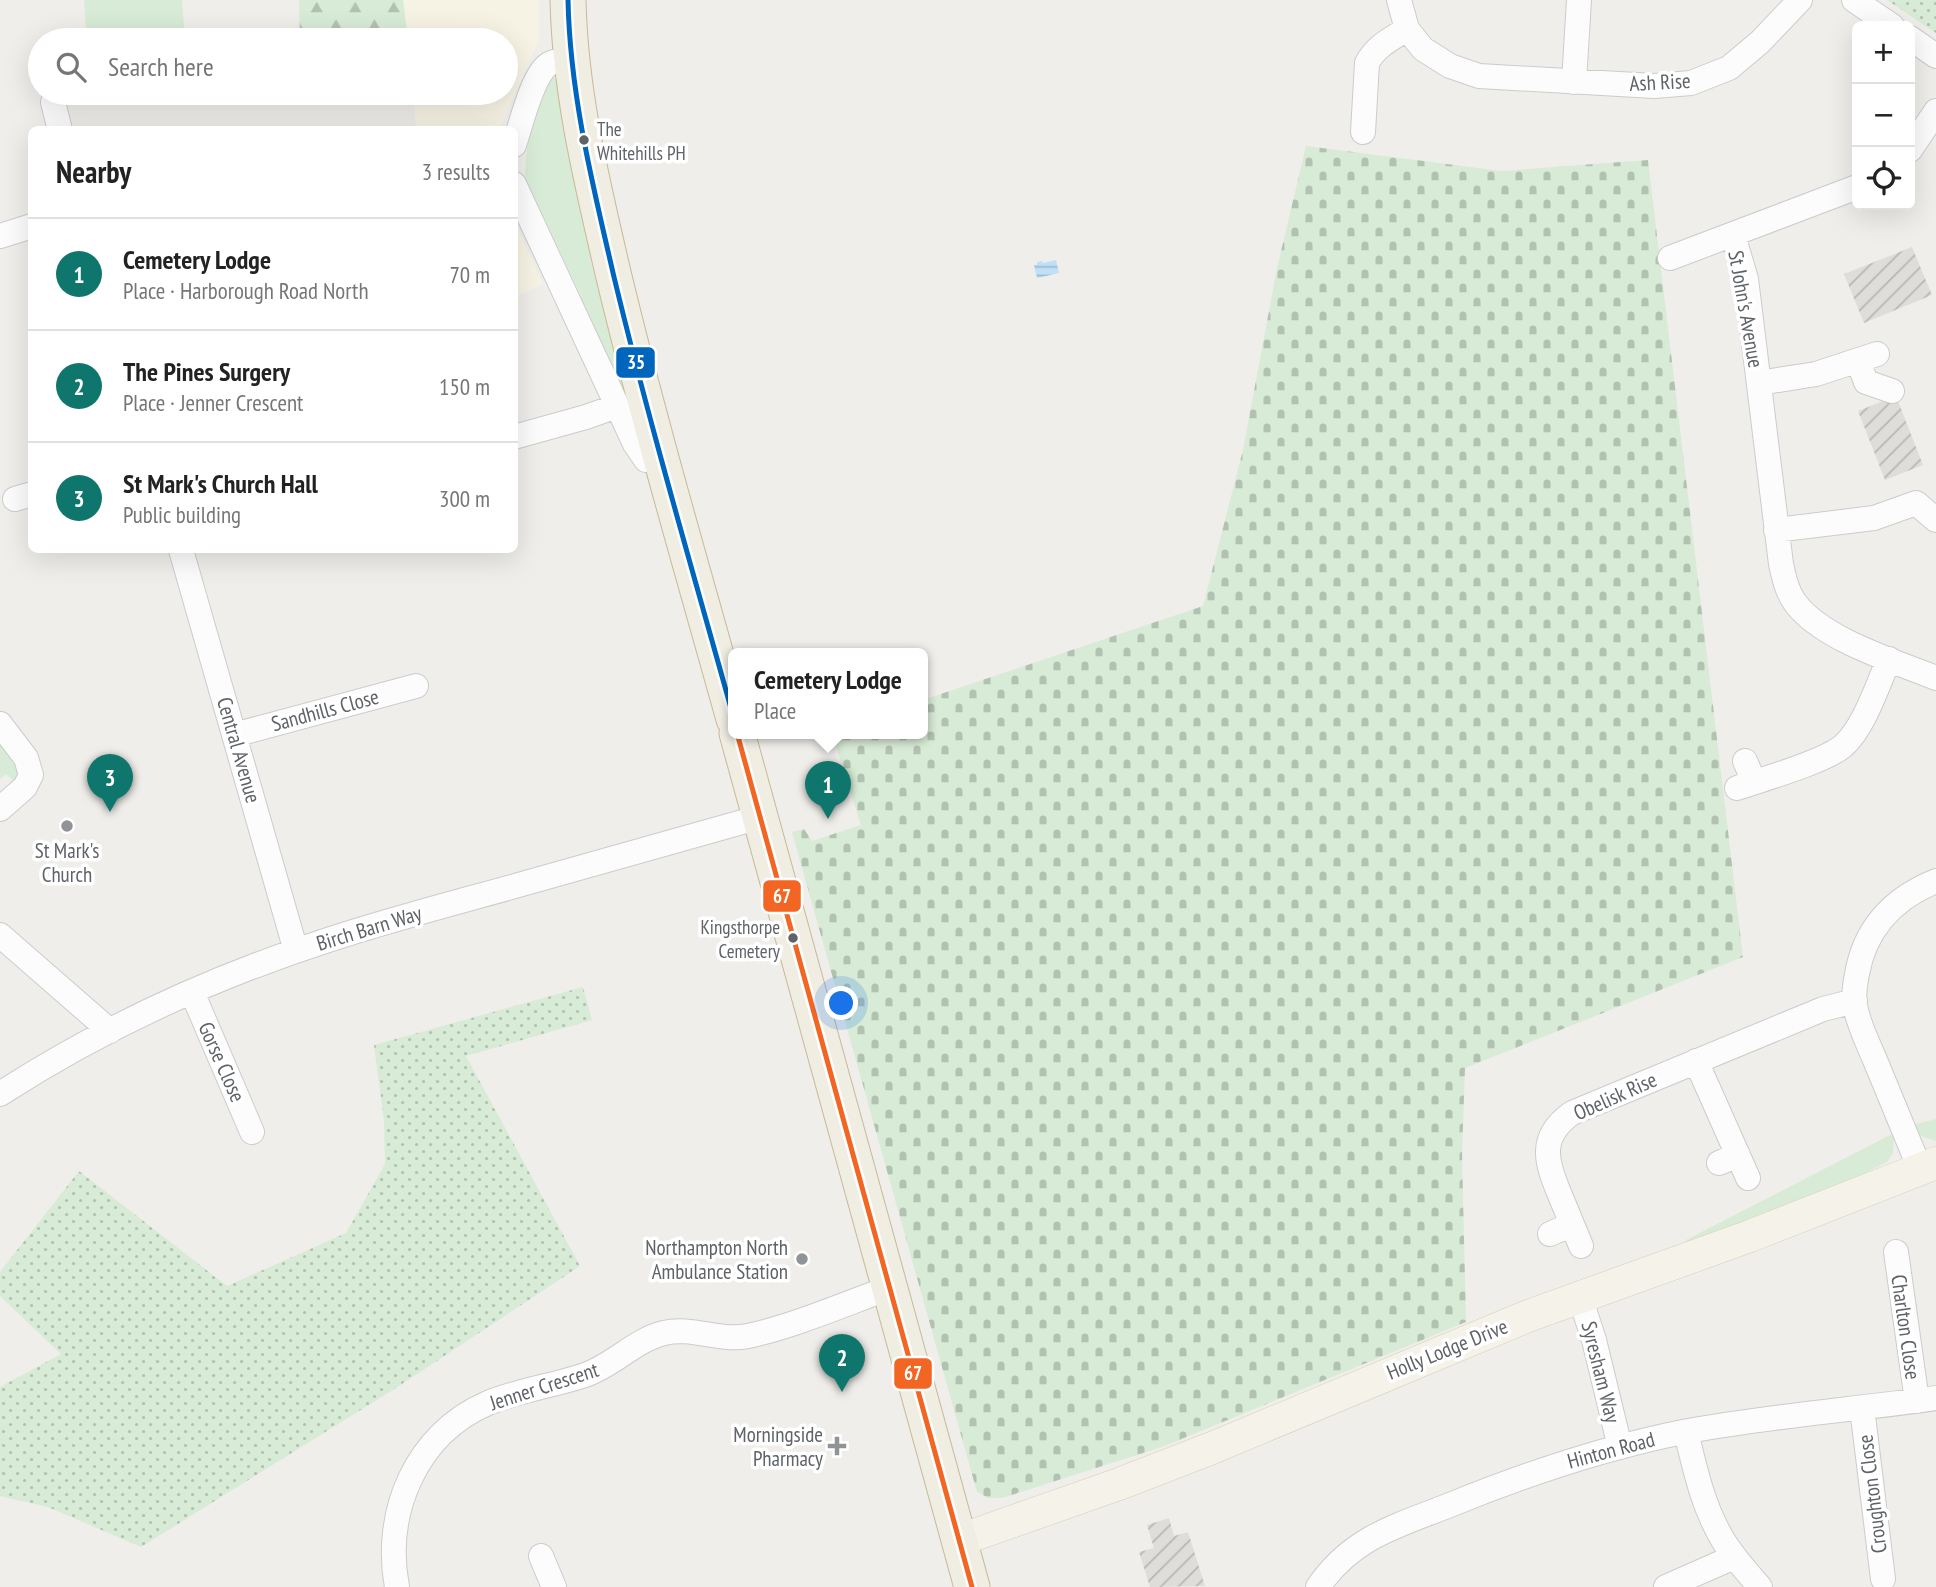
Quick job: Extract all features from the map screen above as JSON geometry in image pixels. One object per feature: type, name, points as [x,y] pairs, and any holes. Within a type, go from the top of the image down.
[{"type":"highway","points":[[568,0],[571,59],[578,111],[600,218],[661,460],[728,701]]},
{"type":"highway","points":[[739,739],[972,1587]]},
{"type":"main road","name":"Holly Lodge Drive","points":[[960,1540],[1188,1457],[1508,1324],[1750,1236],[1928,1166]]},
{"type":"street","name":"Ash Rise","points":[[1399,0],[1407,29],[1423,49],[1450,66],[1479,76],[1672,85],[1711,77],[1745,56],[1800,0]]},
{"type":"street","points":[[1574,82],[1579,0]]},
{"type":"street","points":[[1854,0],[1885,21]]},
{"type":"street","points":[[1363,132],[1367,63],[1382,44],[1407,29]]},
{"type":"street","points":[[1915,41],[1936,56]]},
{"type":"street","points":[[518,134],[543,69],[552,62],[571,59]]},
{"type":"street","points":[[53,105],[59,126]]},
{"type":"street","points":[[1912,147],[1936,111]]},
{"type":"street","name":"St John's Avenue","points":[[1670,258],[1852,189]]},
{"type":"street","points":[[518,193],[643,457],[652,461],[661,460]]},
{"type":"street","points":[[0,236],[28,227]]},
{"type":"street","name":"St John's Avenue","points":[[1733,234],[1746,279],[1784,578],[1796,604],[1823,628],[1936,678]]},
{"type":"street","name":"St John's Avenue","points":[[1759,383],[1816,374],[1868,357],[1866,382],[1892,391]]},
{"type":"street","points":[[518,436],[617,406]]},
{"type":"street","points":[[1776,530],[1874,518],[1916,503],[1936,520]]},
{"type":"street","name":"Central Avenue","points":[[182,553],[296,951]]},
{"type":"street","points":[[1745,777],[1820,758],[1843,746],[1858,725],[1889,659]]},
{"type":"street","name":"Sandhills Close","points":[[234,735],[416,686]]},
{"type":"street","points":[[0,724],[26,758],[31,775],[24,787],[0,809]]},
{"type":"street","name":"Birch Barn Way","points":[[0,1094],[110,1031],[192,992],[296,951],[396,919],[760,817]]},
{"type":"street","points":[[1928,1166],[1858,1019],[1854,1001],[1859,963],[1876,926],[1903,898],[1936,881]]},
{"type":"street","points":[[0,935],[110,1031]]},
{"type":"street","name":"Gorse Close","points":[[192,992],[253,1132]]},
{"type":"street","name":"Obelisk Rise","points":[[1568,1235],[1547,1152],[1555,1129],[1572,1113],[1823,1009],[1854,1001]]},
{"type":"street","points":[[1696,1061],[1728,1159],[1748,1178]]},
{"type":"street","name":"Charlton Close","points":[[1896,1252],[1926,1400]]},
{"type":"street","name":"Jenner Crescent","points":[[397,1587],[393,1544],[401,1500],[424,1455],[461,1418],[493,1401],[594,1371],[642,1342],[665,1333],[688,1331],[718,1336],[747,1336],[889,1288]]},
{"type":"street","name":"Syresham Way","points":[[1580,1297],[1594,1340],[1620,1447]]},
{"type":"street","name":"Hinton Road","points":[[1318,1587],[1342,1557],[1379,1534],[1524,1476],[1620,1447],[1686,1432],[1740,1422],[1926,1400]]},
{"type":"street","name":"Croughton Close","points":[[1861,1408],[1882,1579]]},
{"type":"street","points":[[1686,1432],[1707,1508],[1734,1557],[1760,1587]]},
{"type":"street","points":[[541,1556],[554,1587]]},
{"type":"street","points":[[1666,1587],[1734,1557]]},
{"type":"shaded area","points":[[403,0],[539,0],[539,40],[518,87],[518,28],[406,28]]},
{"type":"shaded area","points":[[414,105],[510,105],[500,126],[416,126]]},
{"type":"shaded area","points":[[518,229],[543,284],[518,296]]},
{"type":"shaded area","points":[[1912,247],[1932,295],[1864,323],[1844,274]]},
{"type":"shaded area","points":[[1896,396],[1923,465],[1885,480],[1858,411]]},
{"type":"shaded area","points":[[1169,1518],[1174,1536],[1188,1532],[1205,1586],[1150,1587],[1139,1552],[1154,1548],[1147,1525]]},
{"type":"green space","points":[[84,0],[182,0],[184,28],[86,28]]},
{"type":"green space","points":[[299,0],[403,0],[406,28],[300,28]]},
{"type":"green space","points":[[1887,0],[1936,0],[1936,33]]},
{"type":"green space","points":[[553,76],[558,82],[643,433],[579,305],[581,296],[529,186],[525,184],[526,156],[534,113]]},
{"type":"green space","name":"Kingsthorpe Cemetery","points":[[1306,146],[1502,171],[1648,160],[1743,957],[1465,1068],[1462,1153],[1466,1322],[1162,1447],[1002,1498],[988,1498],[977,1492],[792,832],[804,829],[812,841],[861,825],[834,739],[928,739],[928,698],[1203,606],[1243,450],[1277,268]]},
{"type":"green space","points":[[0,733],[23,764],[15,782],[6,774],[0,779]]},
{"type":"green space","points":[[583,987],[592,1020],[466,1056],[580,1266],[396,1388],[141,1547],[48,1507],[0,1496],[0,1387],[61,1354],[0,1296],[0,1272],[79,1171],[227,1286],[346,1233],[385,1164],[384,1120],[374,1045]]},
{"type":"green space","points":[[1936,1119],[1936,1141],[1921,1136],[1912,1125]]},
{"type":"green space","points":[[1894,1133],[1893,1153],[1888,1161],[1812,1202],[1715,1236],[1687,1242],[1686,1240]]},
{"type":"water","points":[[1056,260],[1059,273],[1037,278],[1034,265],[1037,265],[1037,262]]},
{"type":"transit line","name":"35","points":[[568,0],[578,105],[606,243],[657,444],[728,698]]},
{"type":"transit line","name":"67","points":[[739,739],[972,1587]]},
{"type":"place","name":"The Whitehills PH","points":[[584,140]]},
{"type":"place","name":"St Mark's Church Hall","points":[[110,812]]},
{"type":"place","name":"Cemetery Lodge","points":[[828,819]]},
{"type":"place","name":"St Mark's Church","points":[[67,826]]},
{"type":"place","name":"Kingsthorpe Cemetery","points":[[793,938]]},
{"type":"place","name":"Northampton North Ambulance Station","points":[[802,1259]]},
{"type":"place","name":"The Pines Surgery","points":[[842,1392]]},
{"type":"place","name":"Morningside Pharmacy","points":[[837,1446]]}]
